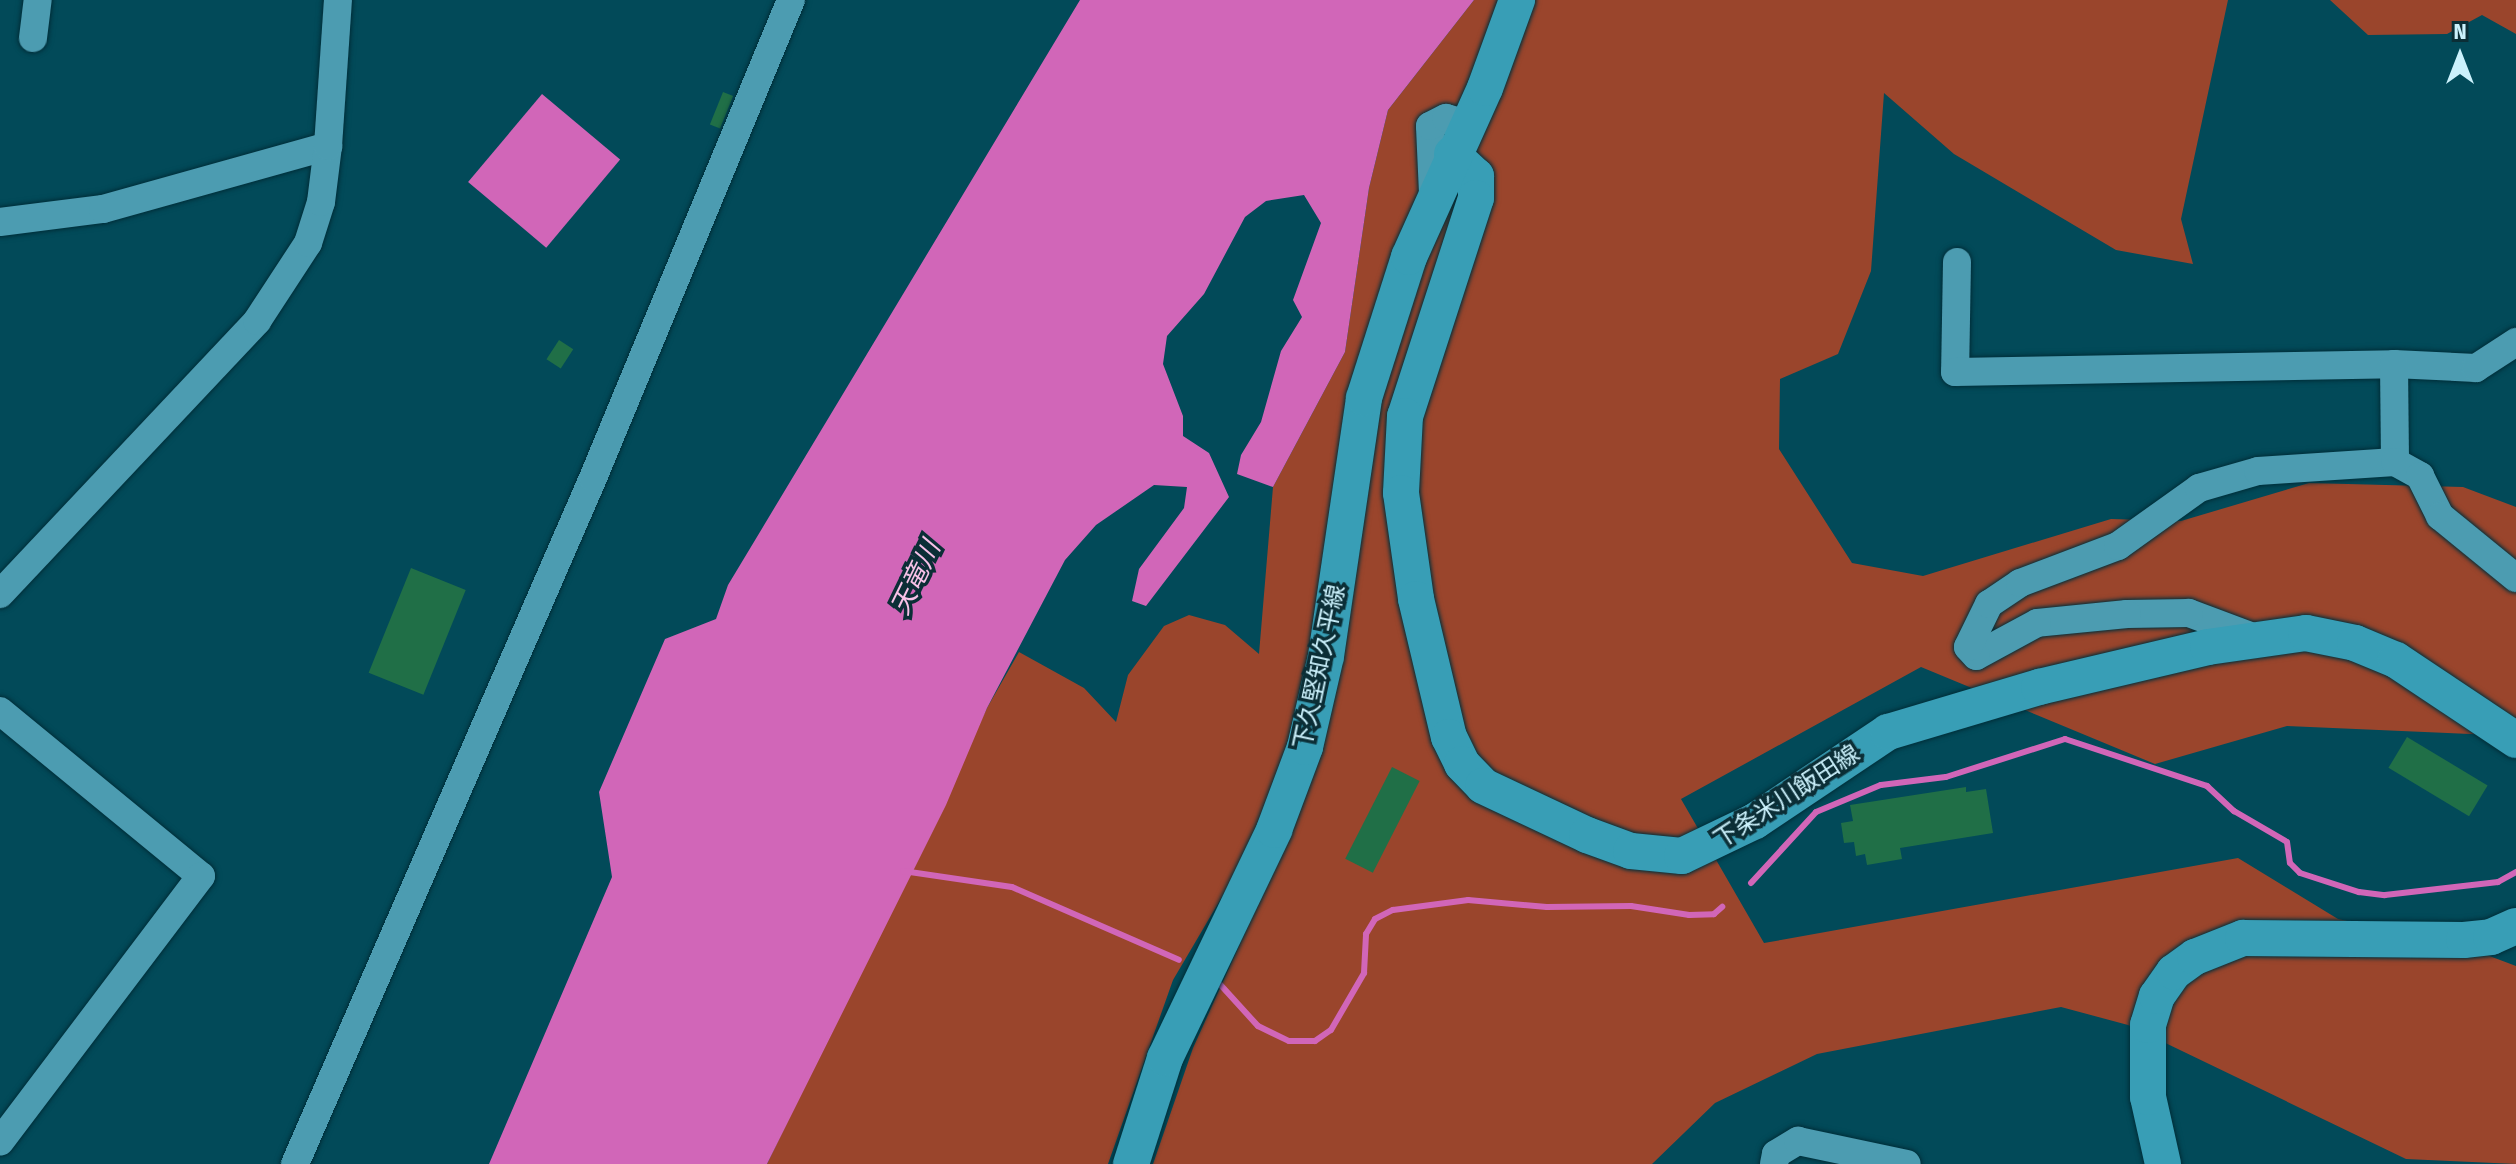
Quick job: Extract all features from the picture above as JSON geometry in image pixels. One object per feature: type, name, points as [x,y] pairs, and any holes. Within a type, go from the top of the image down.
[{"type":"main road","points":[[1460,139],[1517,0]]},
{"type":"main road","name":"下久堅知久平線","points":[[1131,1164],[1165,1058],[1274,830],[1305,747],[1326,656],[1364,398],[1433,193],[1460,139]]},
{"type":"main road","name":"下条米川飯田線","points":[[1460,139],[1476,176],[1476,198],[1405,416],[1401,493],[1416,599],[1449,737],[1462,764],[1483,786],[1616,846],[1682,856],[1755,821],[1888,732],[2039,687],[2256,638],[2306,633],[2355,643],[2396,660],[2516,740]]},
{"type":"main road","points":[[2163,1164],[2148,1097],[2148,1025],[2157,996],[2174,972],[2195,957],[2243,938],[2464,940],[2491,937],[2516,926]]},
{"type":"street","points":[[33,38],[38,0]]},
{"type":"street","points":[[0,594],[277,296],[308,243],[321,202],[328,146],[338,0]]},
{"type":"street","points":[[295,1164],[587,492],[791,0]]},
{"type":"street","points":[[0,222],[103,209],[328,146]]},
{"type":"street","points":[[1957,262],[1955,372],[2394,364],[2476,368],[2516,342]]},
{"type":"street","points":[[2394,364],[2395,462]]},
{"type":"street","points":[[2256,638],[2189,613],[2127,614],[2037,623],[1976,656],[1968,647],[1989,604],[2020,583],[2118,546],[2199,488],[2258,471],[2395,462],[2420,476],[2440,516],[2516,578]]},
{"type":"street","points":[[0,711],[201,876],[0,1142]]},
{"type":"street","points":[[1774,1164],[1776,1154],[1798,1141],[1907,1164]]},
{"type":"shaded area","points":[[1474,0],[2228,0],[2181,219],[2193,264],[2116,250],[1954,154],[1884,93],[1871,271],[1838,354],[1780,379],[1779,449],[1852,563],[1923,576],[2111,519],[2181,521],[2309,483],[2463,487],[2516,507],[2516,736],[2287,726],[2155,764],[1921,667],[1681,799],[1764,943],[2238,858],[2338,919],[2463,946],[2516,966],[2516,1164],[2406,1159],[2128,1025],[2061,1007],[1817,1054],[1715,1103],[1652,1164],[1153,1164],[1193,1048],[1284,846],[1239,868],[1173,980],[1108,1164],[767,1164],[987,708],[1019,652],[1084,688],[1116,722],[1128,675],[1164,626],[1189,615],[1225,625],[1259,654],[1273,487],[1345,352],[1369,188],[1388,110]]},
{"type":"shaded area","points":[[2330,0],[2516,0],[2516,34],[2482,15],[2447,34],[2368,35]]},
{"type":"water","name":"天竜川","points":[[1080,0],[1474,0],[1388,110],[1369,188],[1345,352],[1273,487],[1237,474],[1241,455],[1261,422],[1281,351],[1302,317],[1293,300],[1321,223],[1304,195],[1266,201],[1245,217],[1204,294],[1167,336],[1163,364],[1183,416],[1183,436],[1209,453],[1229,497],[1146,606],[1132,601],[1139,569],[1184,508],[1187,487],[1154,485],[1096,525],[1065,560],[987,708],[946,805],[767,1164],[489,1164],[612,877],[599,792],[665,639],[716,619],[728,585]]},
{"type":"water","points":[[542,94],[620,160],[546,248],[468,182]]},
{"type":"building","points":[[723,92],[733,96],[720,129],[710,124]]},
{"type":"building","points":[[559,340],[573,349],[561,369],[546,359]]},
{"type":"building","points":[[411,568],[466,590],[423,695],[369,673]]},
{"type":"building","points":[[2407,737],[2488,785],[2469,816],[2388,768]]},
{"type":"building","points":[[1392,767],[1420,781],[1373,873],[1345,859]]},
{"type":"building","points":[[1966,787],[1966,792],[1986,789],[1993,833],[1900,848],[1902,859],[1867,865],[1865,854],[1856,856],[1854,842],[1844,843],[1841,823],[1853,821],[1850,805]]},
{"type":"waterway","points":[[1751,883],[1816,812],[1881,785],[1946,777],[2065,739],[2207,786],[2234,811],[2287,842],[2290,863],[2300,873],[2359,892],[2385,895],[2498,882],[2516,872]]},
{"type":"waterway","points":[[903,871],[1012,887],[1179,960]]},
{"type":"waterway","points":[[1217,981],[1258,1026],[1289,1041],[1315,1041],[1331,1030],[1364,973],[1366,934],[1375,919],[1393,910],[1468,900],[1547,907],[1631,906],[1689,915],[1714,914],[1722,907]]}]
